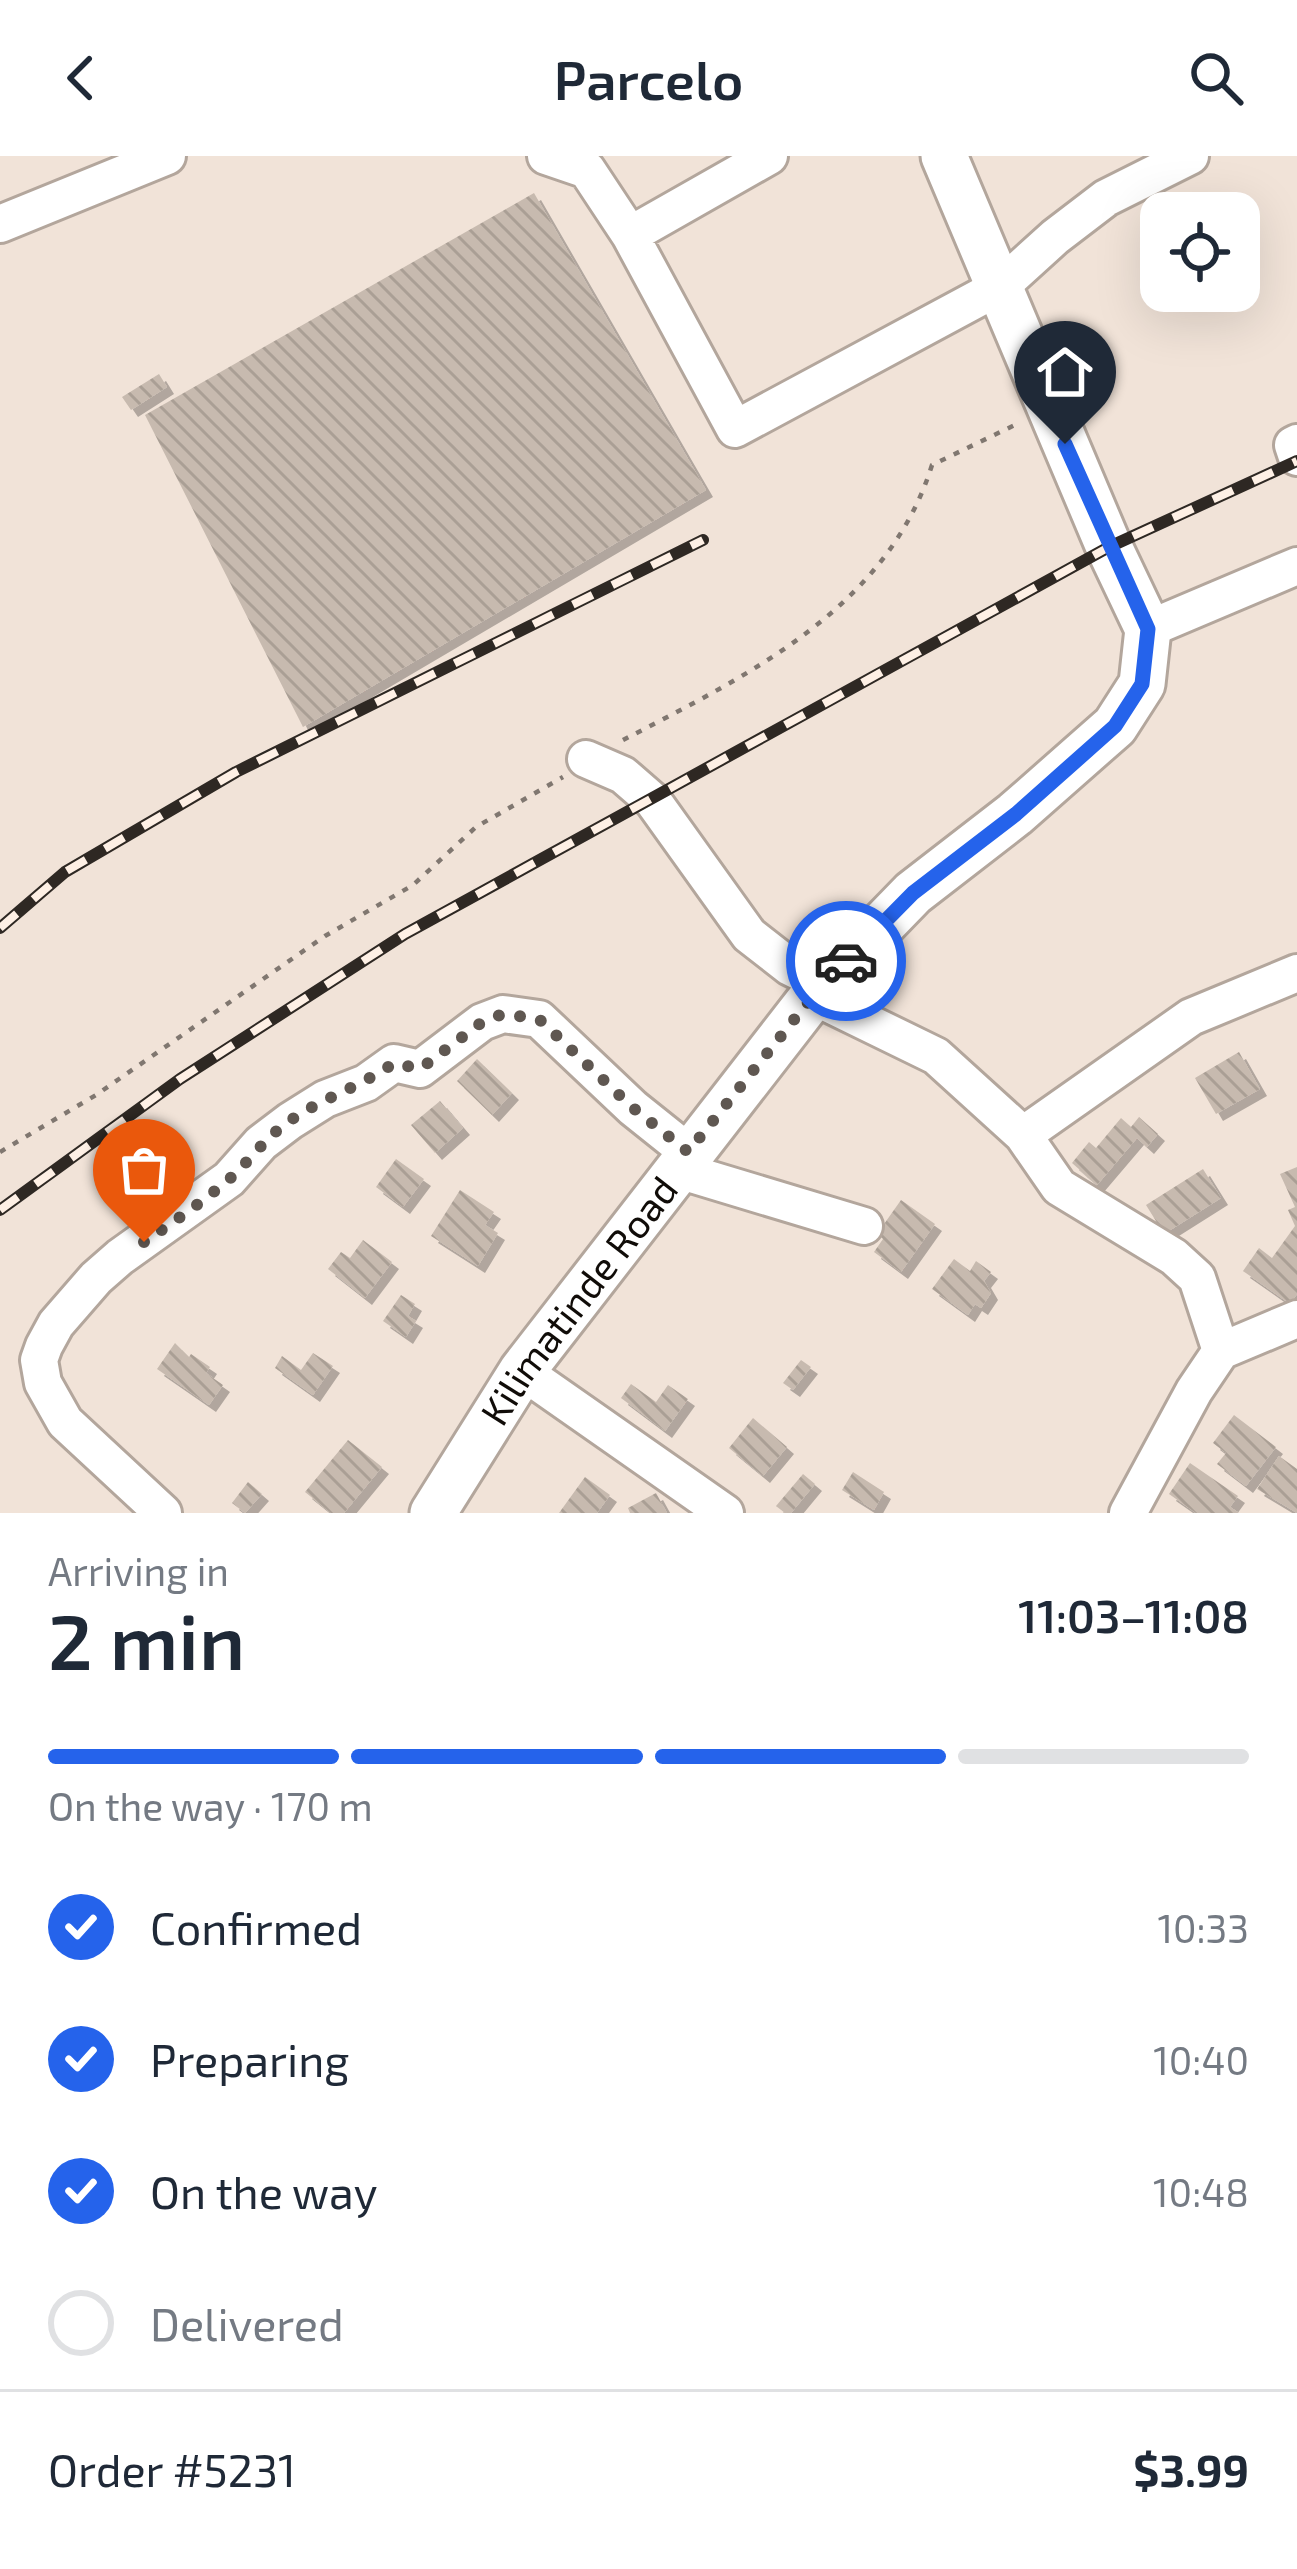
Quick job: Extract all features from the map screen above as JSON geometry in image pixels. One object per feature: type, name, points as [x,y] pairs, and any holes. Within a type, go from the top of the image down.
[{"type":"main road","points":[[944,156],[1148,629]]},
{"type":"main road","name":"Kilimatinde Road","points":[[433,1513],[522,1370],[819,990],[913,893],[1016,814],[1115,726],[1142,684],[1148,629]]},
{"type":"street","points":[[0,224],[167,156]]},
{"type":"street","points":[[545,156],[586,170],[630,235],[735,429],[1001,286],[1106,198],[1190,156]]},
{"type":"street","points":[[630,235],[769,156]]},
{"type":"street","points":[[1297,443],[1293,445],[1297,457]]},
{"type":"street","points":[[1148,629],[1297,566]]},
{"type":"street","points":[[586,759],[623,775],[652,801],[749,935],[819,990],[936,1056],[1023,1136],[1058,1187],[1122,1222],[1197,1278],[1221,1351]]},
{"type":"street","points":[[1023,1136],[1191,1017],[1297,973]]},
{"type":"street","points":[[163,1513],[65,1422],[44,1383],[39,1360],[56,1324],[96,1278],[230,1179],[261,1143],[290,1120],[325,1099],[367,1083],[394,1063],[420,1069],[482,1022],[503,1014],[539,1019],[682,1160],[864,1226]]},
{"type":"street","points":[[1128,1513],[1221,1351],[1297,1319]]},
{"type":"street","points":[[522,1370],[708,1508]]},
{"type":"path","points":[[0,1152],[95,1095],[307,948],[413,885],[476,827],[545,790],[586,759],[728,686],[821,625],[873,572],[914,510],[932,465],[1051,409]]},
{"type":"building","points":[[534,193],[706,490],[303,727],[145,415]]},
{"type":"building","points":[[159,374],[167,387],[131,410],[122,397]]},
{"type":"building","points":[[1239,1052],[1260,1089],[1216,1114],[1195,1078]]},
{"type":"building","points":[[477,1059],[512,1093],[492,1115],[457,1081]]},
{"type":"building","points":[[440,1101],[463,1128],[435,1153],[411,1125]]},
{"type":"building","points":[[1139,1117],[1158,1134],[1147,1147],[1137,1138],[1097,1185],[1072,1163],[1089,1142],[1096,1148],[1121,1118],[1131,1127]]},
{"type":"building","points":[[396,1159],[424,1179],[403,1207],[376,1187]]},
{"type":"building","points":[[1297,1167],[1297,1294],[1290,1304],[1243,1271],[1259,1248],[1272,1258],[1295,1226],[1288,1210],[1295,1207],[1280,1174]]},
{"type":"building","points":[[1203,1169],[1221,1198],[1164,1234],[1146,1205]]},
{"type":"building","points":[[460,1190],[494,1212],[485,1225],[498,1233],[478,1266],[431,1236]]},
{"type":"building","points":[[901,1200],[935,1224],[901,1272],[874,1252],[883,1239],[877,1234]]},
{"type":"building","points":[[363,1240],[392,1262],[365,1298],[328,1269],[341,1252],[350,1258]]},
{"type":"building","points":[[954,1259],[970,1271],[976,1261],[991,1272],[984,1281],[991,1293],[981,1308],[975,1304],[968,1315],[932,1289]]},
{"type":"building","points":[[401,1295],[415,1304],[408,1316],[416,1321],[406,1337],[383,1321]]},
{"type":"building","points":[[175,1343],[189,1357],[210,1367],[206,1373],[223,1385],[209,1405],[157,1369]]},
{"type":"building","points":[[313,1353],[333,1366],[313,1395],[275,1368],[282,1356],[301,1370]]},
{"type":"building","points":[[801,1360],[811,1367],[793,1390],[783,1383]]},
{"type":"building","points":[[631,1384],[656,1402],[668,1385],[688,1399],[665,1431],[621,1398]]},
{"type":"building","points":[[1234,1415],[1276,1447],[1246,1486],[1217,1464],[1226,1453],[1213,1443]]},
{"type":"building","points":[[753,1418],[787,1447],[763,1476],[729,1448]]},
{"type":"building","points":[[348,1440],[382,1467],[344,1513],[331,1513],[305,1492]]},
{"type":"building","points":[[1279,1456],[1297,1469],[1297,1513],[1257,1489]]},
{"type":"building","points":[[1190,1463],[1238,1496],[1230,1507],[1239,1513],[1196,1513],[1169,1494]]},
{"type":"building","points":[[853,1472],[884,1492],[874,1510],[842,1490]]},
{"type":"building","points":[[803,1474],[815,1484],[791,1513],[785,1513],[776,1506]]},
{"type":"building","points":[[585,1477],[610,1495],[597,1513],[559,1513]]},
{"type":"building","points":[[248,1482],[262,1494],[245,1513],[232,1503]]},
{"type":"building","points":[[656,1493],[667,1513],[630,1513],[628,1508]]},
{"type":"railway","points":[[0,1210],[180,1079],[405,934],[1109,547],[1297,461]]},
{"type":"railway","points":[[0,928],[65,872],[236,772],[703,540]]},
{"type":"way so far","points":[[144,1242],[230,1179],[261,1143],[290,1120],[325,1099],[367,1083],[394,1063],[420,1069],[482,1022],[503,1014],[539,1019],[633,1108],[688,1152],[846,961]]},
{"type":"route","points":[[846,961],[913,893],[1016,814],[1115,726],[1142,684],[1148,629],[1065,444]]}]
